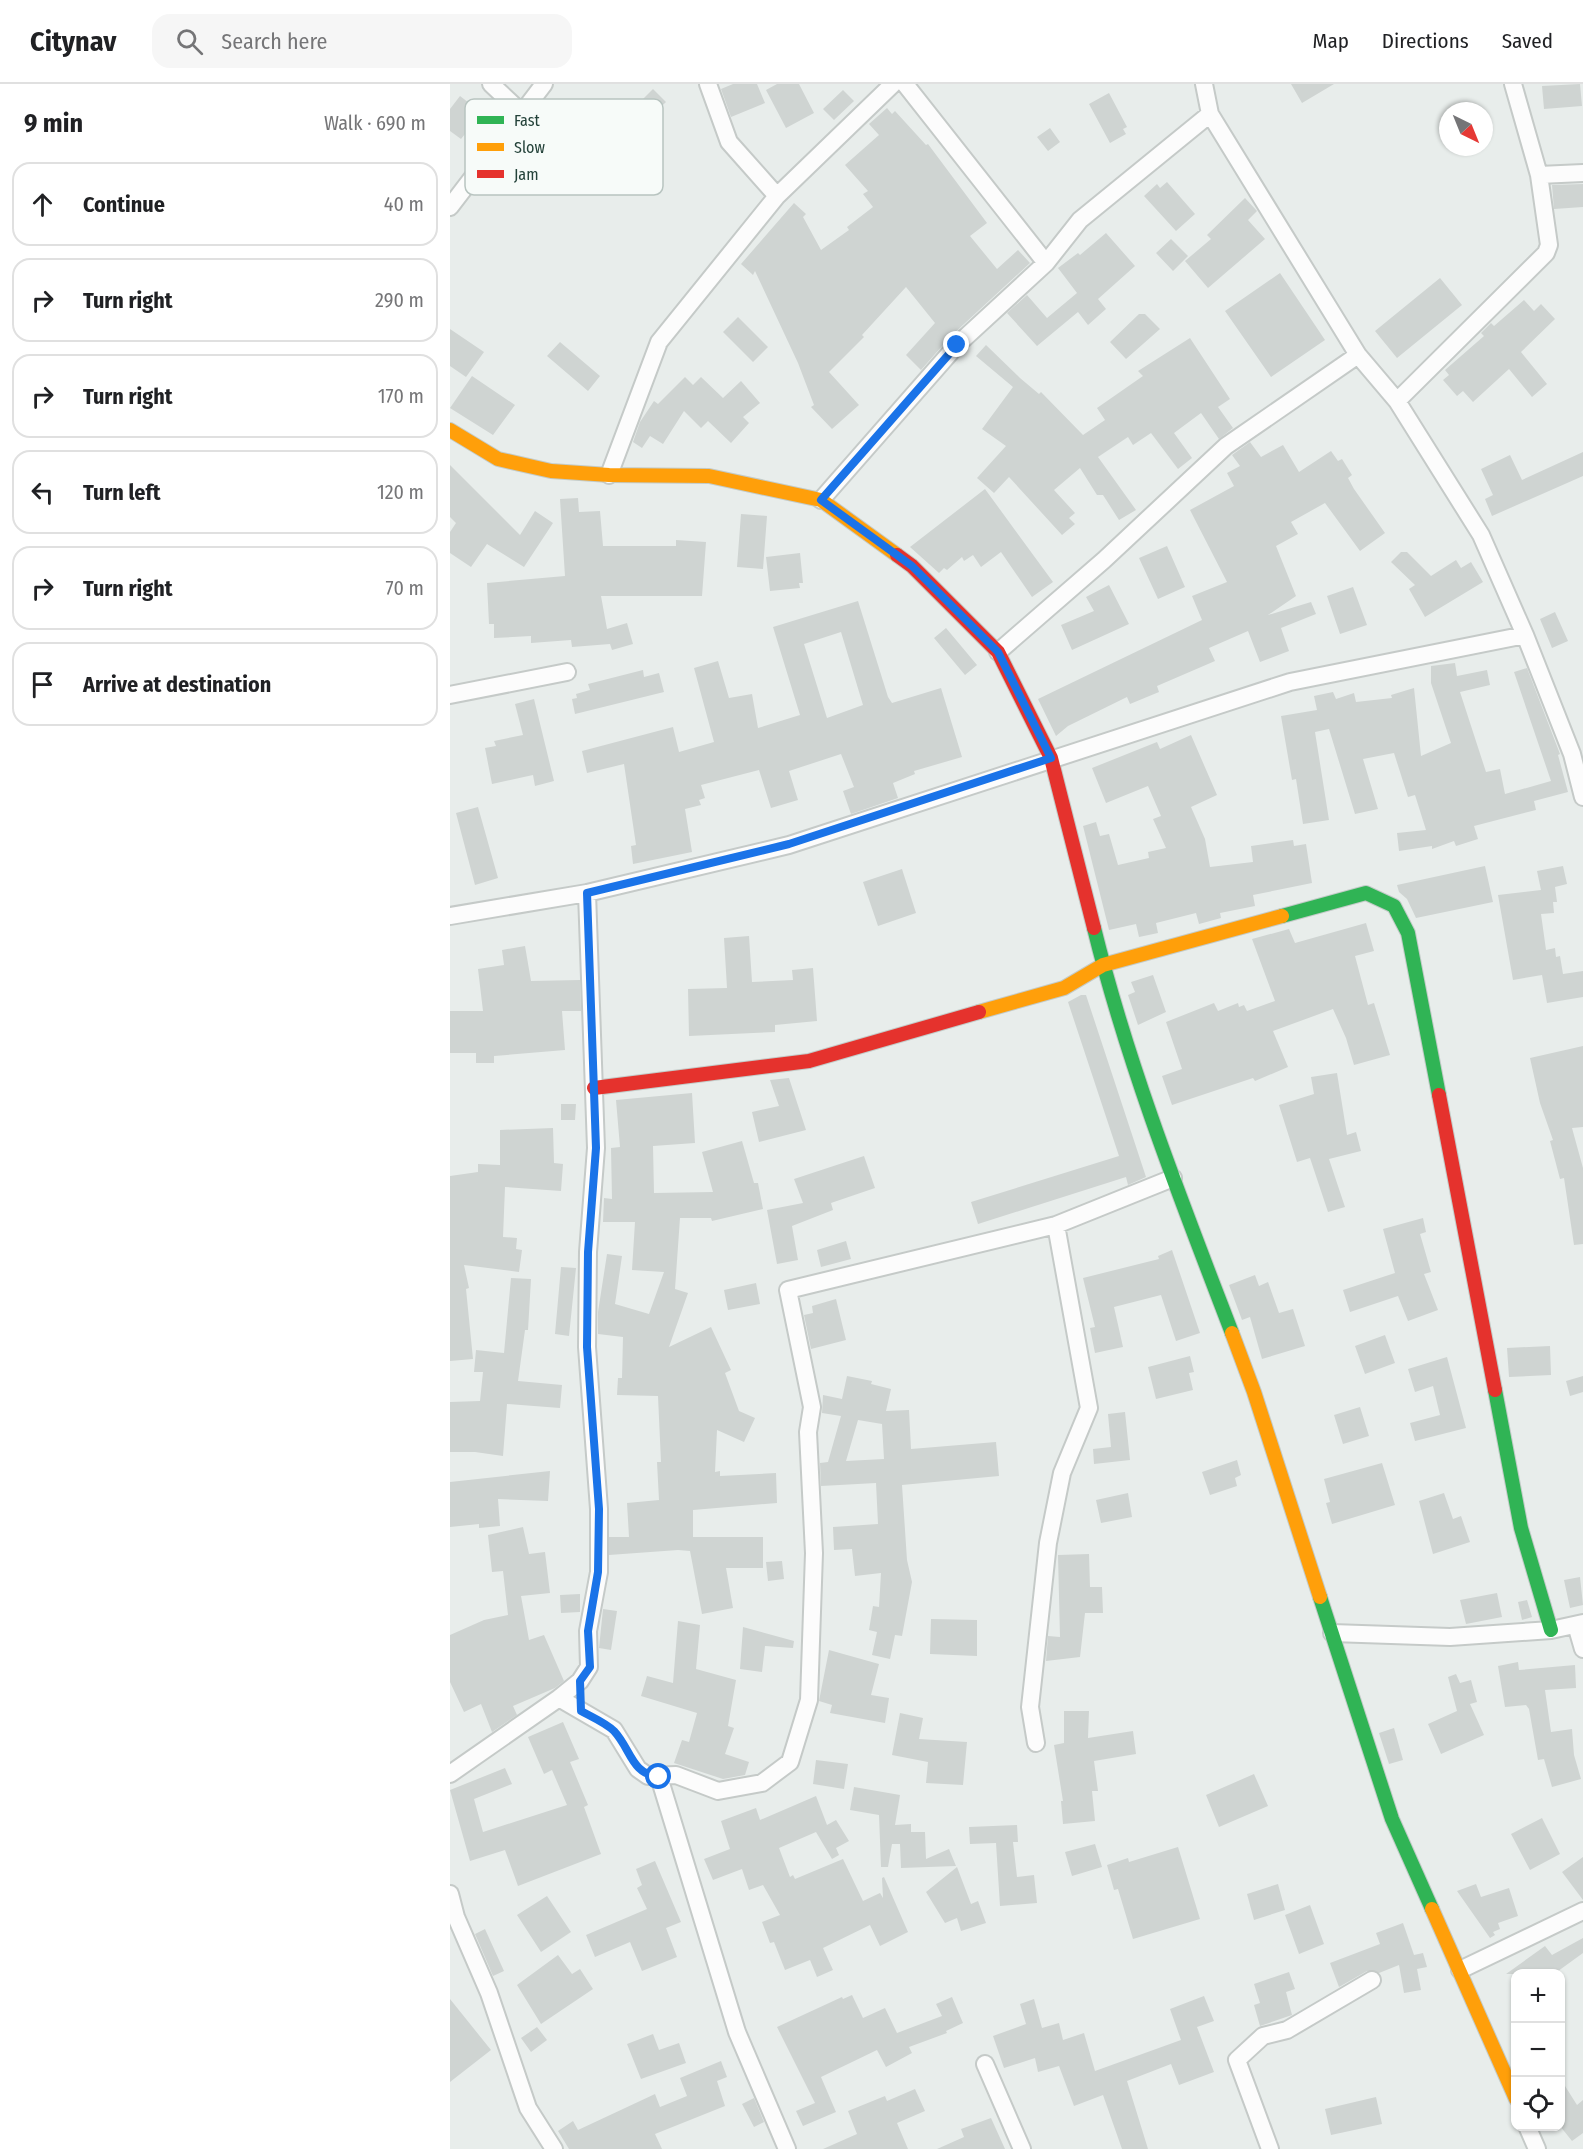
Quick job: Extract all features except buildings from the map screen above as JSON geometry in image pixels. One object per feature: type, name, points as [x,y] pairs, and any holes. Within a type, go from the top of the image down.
[{"type":"street","points":[[491,84],[507,99]]},
{"type":"street","points":[[532,99],[544,84]]},
{"type":"street","points":[[708,84],[729,142],[777,195]]},
{"type":"street","points":[[905,84],[1046,263]]},
{"type":"street","points":[[1203,84],[1210,114],[1358,355],[1397,401],[1481,535],[1525,635],[1572,754],[1583,797]]},
{"type":"street","points":[[1397,401],[1546,254],[1549,245],[1539,175],[1513,84]]},
{"type":"street","points":[[609,475],[659,342],[777,195],[887,85]]},
{"type":"street","points":[[821,500],[957,345],[1046,263],[1080,220],[1210,114]]},
{"type":"street","points":[[1539,175],[1583,173]]},
{"type":"street","points":[[450,207],[465,187]]},
{"type":"street","points":[[998,652],[1104,560],[1226,446],[1358,355]]},
{"type":"street","points":[[450,430],[498,459],[551,471],[609,475],[709,476],[821,500],[912,566],[998,652],[1051,758],[1103,965],[1173,1178],[1254,1392],[1392,1819],[1511,2090]]},
{"type":"street","points":[[450,916],[587,893],[789,844],[1290,682],[1525,635]]},
{"type":"street","points":[[450,695],[567,672]]},
{"type":"street","points":[[450,1774],[559,1698],[580,1681],[590,1667],[588,1631],[598,1572],[599,1509],[587,1347],[588,1252],[596,1148],[587,893]]},
{"type":"street","points":[[594,1088],[809,1061],[1064,988],[1103,965],[1366,893],[1394,906],[1408,933],[1521,1528],[1551,1630]]},
{"type":"street","points":[[559,1698],[614,1730],[638,1769],[648,1776],[676,1775],[718,1791],[762,1783],[790,1762],[804,1719],[810,1691],[814,1553],[808,1432],[812,1407],[788,1290],[1056,1226],[1173,1178]]},
{"type":"street","points":[[1036,1743],[1030,1707],[1048,1544],[1062,1473],[1089,1408],[1056,1226]]},
{"type":"street","points":[[1332,1633],[1450,1637],[1551,1630],[1579,1624],[1583,1649]]},
{"type":"street","points":[[580,1681],[581,1711]]},
{"type":"street","points":[[659,1777],[737,2032],[787,2149]]},
{"type":"street","points":[[450,1894],[456,1917],[489,1993],[528,2108],[554,2149]]},
{"type":"street","points":[[1460,1970],[1583,1911]]},
{"type":"street","points":[[1270,2149],[1237,2060],[1263,2036],[1287,2030],[1372,1980]]},
{"type":"street","points":[[985,2064],[1022,2149]]},
{"type":"street","points":[[1529,2131],[1537,2149]]},
{"type":"traffic: fast","points":[[1282,916],[1366,893],[1394,906],[1408,933],[1439,1095]]},
{"type":"traffic: fast","points":[[1094,928],[1139,1082],[1232,1333]]},
{"type":"traffic: fast","points":[[1495,1390],[1521,1528],[1551,1630]]},
{"type":"traffic: fast","points":[[1320,1597],[1392,1819],[1432,1909]]},
{"type":"traffic: slow","points":[[450,430],[498,459],[551,471],[609,475],[709,476],[821,500],[897,555]]},
{"type":"traffic: slow","points":[[979,1012],[1064,988],[1103,965],[1282,916]]},
{"type":"traffic: slow","points":[[1232,1333],[1254,1392],[1320,1597]]},
{"type":"traffic: slow","points":[[1432,1909],[1511,2088]]},
{"type":"traffic: jam","points":[[897,555],[912,566],[998,652],[1051,758],[1094,928]]},
{"type":"traffic: jam","points":[[594,1088],[809,1061],[979,1012]]},
{"type":"traffic: jam","points":[[1439,1095],[1495,1390]]},
{"type":"route","points":[[659,1777],[648,1776],[638,1769],[614,1730],[581,1711],[580,1681],[590,1667],[588,1631],[598,1572],[599,1509],[587,1347],[588,1252],[596,1148],[587,893],[789,844],[973,786],[1051,758],[998,652],[912,566],[821,500],[957,345]]}]
